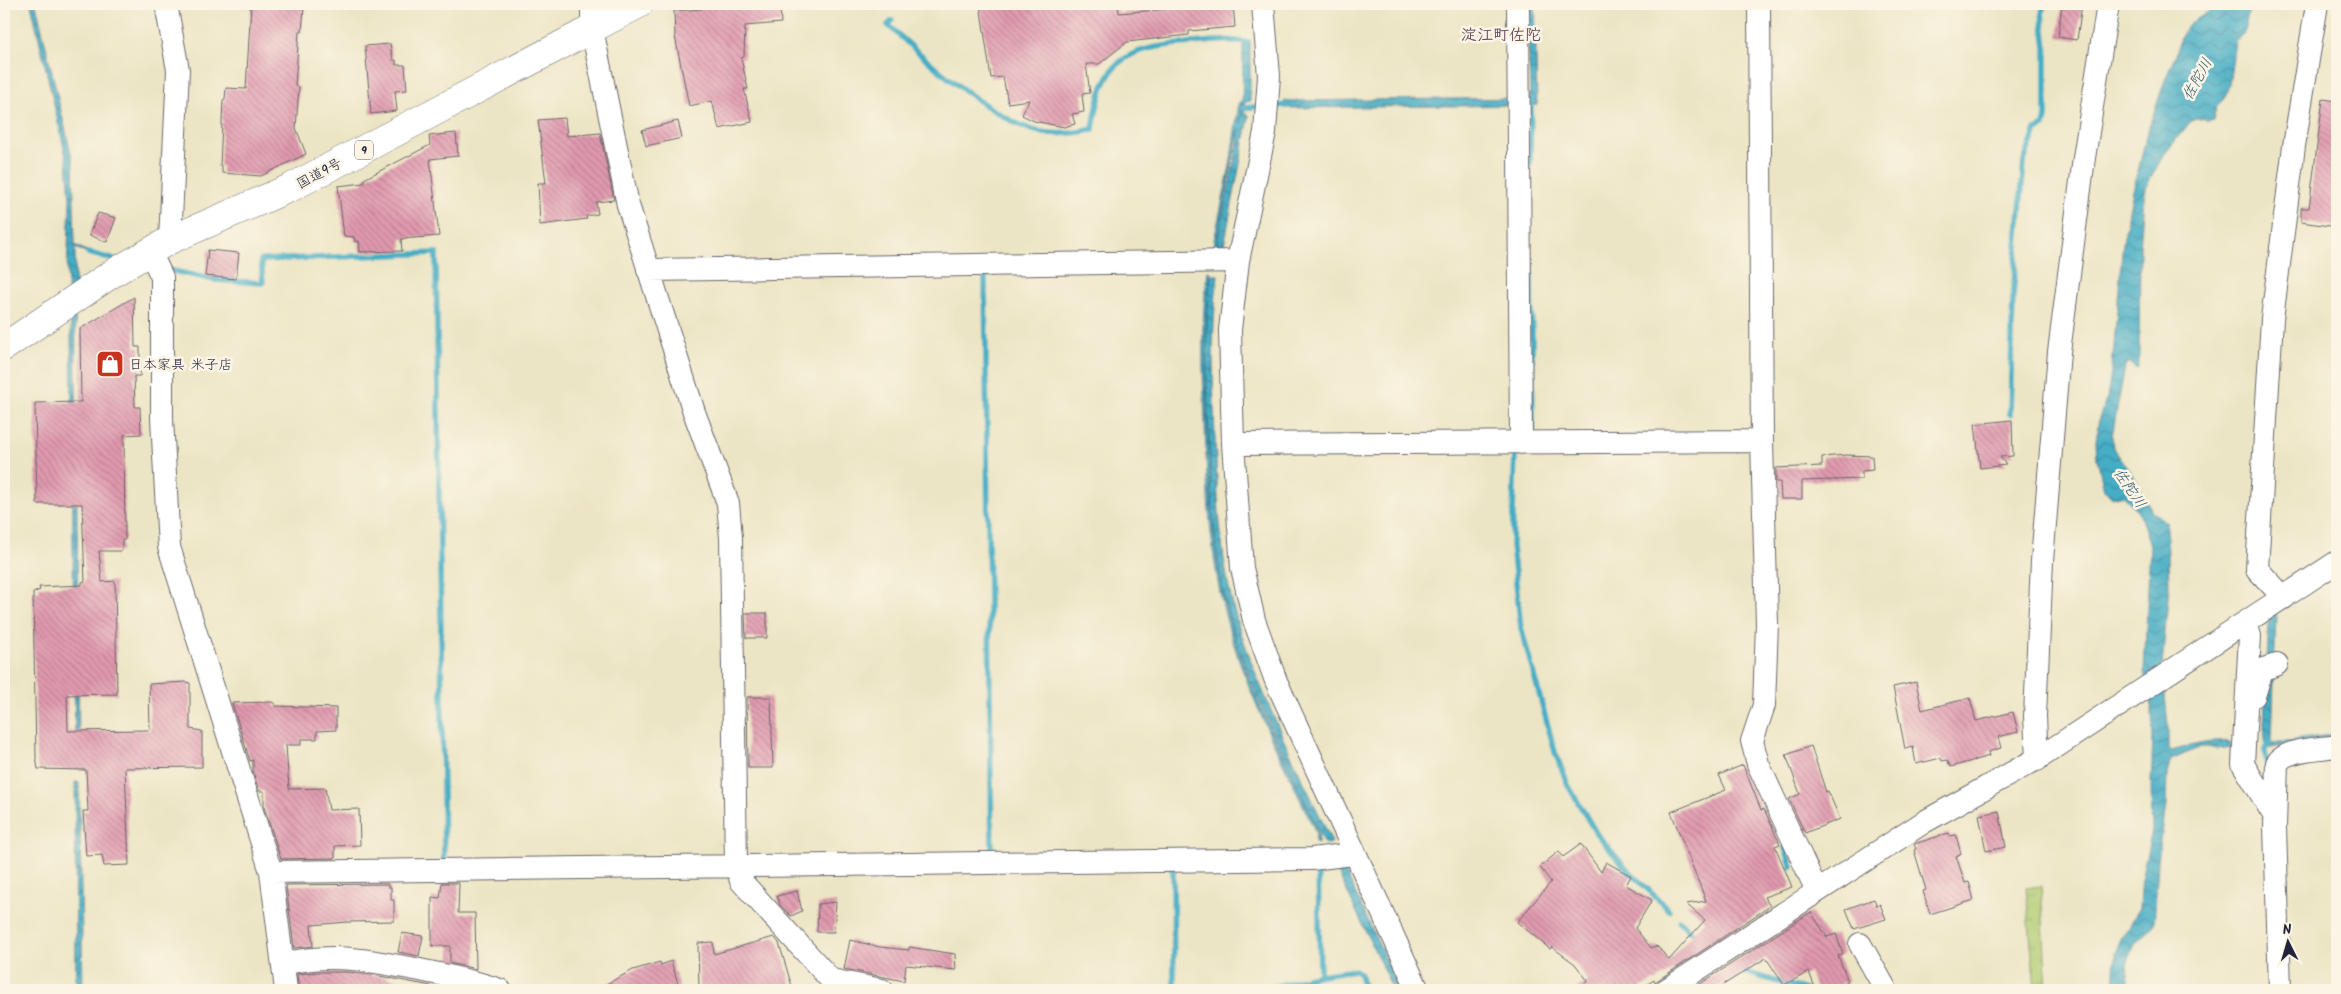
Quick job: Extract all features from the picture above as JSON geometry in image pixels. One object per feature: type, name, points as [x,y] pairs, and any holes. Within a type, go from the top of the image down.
[{"type":"highway","name":"国道9号","points":[[4,347],[86,291],[160,246],[292,187],[592,17],[639,4]]},
{"type":"street","points":[[166,4],[178,70],[160,246],[162,277],[162,419],[169,547],[271,872],[286,990]]},
{"type":"street","points":[[1263,4],[1269,76],[1265,132],[1238,261],[1230,330],[1233,444],[1242,568],[1254,620],[1276,680],[1315,762],[1353,854],[1418,990]]},
{"type":"street","points":[[1518,4],[1521,443]]},
{"type":"street","points":[[1759,4],[1762,441],[1767,624],[1764,706],[1752,740],[1758,764],[1817,891]]},
{"type":"street","points":[[2040,758],[2035,716],[2042,561],[2059,352],[2084,158],[2108,4]]},
{"type":"street","points":[[2284,598],[2257,569],[2272,319],[2290,173],[2317,4]]},
{"type":"street","points":[[592,17],[628,205],[694,412],[728,503],[731,538],[736,865],[741,881],[831,980],[882,990]]},
{"type":"street","points":[[648,270],[1238,261]]},
{"type":"street","points":[[1233,444],[1762,441]]},
{"type":"street","points":[[1666,990],[1924,822],[2040,758],[2337,562]]},
{"type":"street","points":[[2242,624],[2250,636],[2244,764],[2276,818]]},
{"type":"street","points":[[2246,704],[2255,695],[2271,666]]},
{"type":"street","points":[[2280,990],[2276,818],[2277,763],[2280,758],[2291,754],[2337,746]]},
{"type":"street","points":[[271,872],[1303,859],[1353,854]]},
{"type":"street","points":[[1860,944],[1886,990]]},
{"type":"street","points":[[283,964],[308,958],[344,956],[473,980],[500,990]]},
{"type":"green space","points":[[2041,886],[2047,990],[2035,990],[2026,888]]},
{"type":"water","points":[[31,4],[36,4],[73,162],[75,245],[94,255],[75,248],[79,763],[75,763],[71,328],[67,271],[70,200],[67,161]]},
{"type":"water","points":[[1527,4],[1535,4],[1537,105],[1284,108],[1285,101],[1529,98]]},
{"type":"water","name":"佐陀川","points":[[2220,4],[2250,4],[2244,33],[2235,42],[2229,85],[2225,97],[2216,108],[2213,120],[2208,122],[2196,119],[2191,121],[2163,156],[2147,185],[2144,197],[2140,248],[2139,362],[2137,369],[2128,362],[2125,367],[2112,436],[2113,448],[2135,478],[2152,511],[2166,522],[2169,586],[2162,667],[2168,725],[2168,748],[2171,751],[2214,742],[2230,742],[2233,747],[2216,749],[2201,747],[2171,760],[2167,774],[2166,805],[2158,862],[2154,925],[2135,944],[2127,964],[2130,990],[2113,990],[2115,953],[2121,939],[2140,908],[2142,875],[2152,830],[2152,711],[2144,672],[2150,545],[2140,515],[2124,495],[2112,498],[2104,489],[2097,459],[2096,441],[2099,418],[2107,398],[2112,367],[2123,242],[2149,127],[2181,37],[2188,25]]},
{"type":"water","points":[[1243,41],[1250,41],[1250,101],[1245,102],[1246,109],[1244,113],[1249,115],[1222,255],[1215,254],[1238,144],[1239,128],[1214,255],[1211,254],[1230,166],[1239,102],[1242,102],[1241,123],[1242,115]]},
{"type":"water","points":[[1208,271],[1211,272],[1206,332],[1210,484],[1221,583],[1226,608],[1241,656],[1270,728],[1314,822],[1319,836],[1318,843],[1315,842],[1316,833],[1271,738],[1240,664],[1219,586],[1211,532],[1207,477],[1203,328]]},
{"type":"water","points":[[1211,275],[1218,275],[1213,336],[1214,418],[1221,537],[1228,586],[1250,660],[1332,842],[1325,845],[1255,689],[1235,636],[1222,587],[1213,511],[1207,394],[1207,335]]},
{"type":"water","points":[[2276,614],[2272,743],[2337,734],[2337,737],[2266,749],[2264,726],[2269,618]]},
{"type":"water","points":[[75,782],[79,782],[83,990],[76,990]]},
{"type":"water","points":[[1342,864],[1400,990],[1393,990],[1335,866]]},
{"type":"building","points":[[251,4],[299,4],[299,7],[304,8],[302,32],[299,32],[295,86],[299,87],[296,128],[306,154],[261,176],[222,173],[222,166],[220,166],[223,100],[225,99],[226,88],[246,89]]},
{"type":"building","points":[[708,4],[780,4],[781,23],[745,26],[744,57],[741,58],[748,89],[744,89],[752,122],[719,129],[712,101],[689,106],[675,36],[674,11],[702,9],[701,7],[708,7]]},
{"type":"building","points":[[980,4],[1118,4],[1119,13],[1233,4],[1235,27],[1189,31],[1189,35],[1127,42],[1099,64],[1086,64],[1090,93],[1082,94],[1084,112],[1072,114],[1075,124],[1064,127],[1034,121],[1022,115],[1029,100],[1008,103],[1003,77],[991,78]]},
{"type":"building","points":[[2062,4],[2082,4],[2077,40],[2058,37]]},
{"type":"building","points":[[390,44],[393,60],[396,60],[396,65],[405,65],[407,90],[395,91],[397,111],[371,114],[365,46]]},
{"type":"building","points":[[2323,99],[2337,101],[2337,227],[2301,222],[2301,208],[2309,208]]},
{"type":"building","points":[[565,118],[567,136],[600,133],[614,200],[596,202],[598,214],[586,216],[587,219],[540,225],[538,183],[546,183],[538,120]]},
{"type":"building","points":[[678,121],[682,138],[646,146],[642,130]]},
{"type":"building","points":[[456,133],[458,156],[430,159],[439,236],[401,239],[402,251],[360,252],[359,241],[355,242],[354,237],[344,236],[338,186],[364,183],[364,179],[430,145],[429,136]]},
{"type":"building","points":[[98,213],[116,218],[107,242],[89,235]]},
{"type":"building","points":[[208,250],[239,253],[236,279],[205,276]]},
{"type":"building","points":[[134,297],[135,347],[140,347],[140,376],[134,376],[135,407],[140,407],[141,434],[124,435],[125,540],[122,540],[122,551],[99,551],[102,582],[115,581],[117,694],[67,695],[68,731],[150,730],[149,684],[190,683],[190,729],[202,731],[202,767],[125,768],[129,865],[104,866],[102,855],[86,856],[83,811],[88,811],[86,770],[38,769],[36,757],[33,593],[40,590],[39,587],[82,585],[82,582],[85,581],[82,504],[37,504],[35,403],[81,402],[80,329]]},
{"type":"building","points":[[2012,420],[2013,456],[2000,457],[2006,465],[1980,468],[1975,424]]},
{"type":"building","points":[[1846,455],[1872,456],[1873,470],[1862,471],[1862,479],[1802,481],[1802,499],[1781,499],[1780,482],[1776,482],[1776,468],[1822,466],[1822,457]]},
{"type":"building","points":[[745,613],[767,613],[767,638],[746,638]]},
{"type":"building","points":[[1916,682],[1922,710],[1970,698],[1976,721],[2013,712],[2018,732],[1998,737],[2001,748],[1988,752],[1989,756],[1951,767],[1947,760],[1942,761],[1941,758],[1916,764],[1913,747],[1905,749],[1893,687]]},
{"type":"building","points":[[747,697],[771,697],[773,768],[748,768]]},
{"type":"building","points":[[232,703],[275,703],[275,706],[336,708],[336,730],[317,731],[317,739],[301,739],[301,745],[286,745],[289,789],[325,788],[329,810],[359,809],[360,845],[335,846],[335,858],[281,859],[264,807],[264,791],[259,791],[253,772],[253,760],[250,761]]},
{"type":"building","points":[[1811,746],[1826,792],[1828,791],[1840,819],[1805,833],[1789,799],[1800,794],[1786,755]]},
{"type":"building","points":[[1743,765],[1761,810],[1764,809],[1780,844],[1775,846],[1792,887],[1764,897],[1770,906],[1655,982],[1654,980],[1638,990],[1574,990],[1588,981],[1575,964],[1552,947],[1550,949],[1517,922],[1551,882],[1540,867],[1559,851],[1563,857],[1581,844],[1601,872],[1606,862],[1631,876],[1626,885],[1652,900],[1635,928],[1651,948],[1658,947],[1669,960],[1705,920],[1686,904],[1706,901],[1671,812],[1726,790],[1719,775]]},
{"type":"building","points":[[1999,811],[2006,847],[1986,851],[1979,815]]},
{"type":"building","points":[[1949,833],[1950,836],[1956,835],[1961,854],[1956,856],[1965,883],[1969,882],[1974,900],[1930,914],[1923,891],[1926,890],[1914,850],[1916,849],[1914,844]]},
{"type":"building","points":[[442,883],[459,883],[458,913],[475,913],[476,969],[450,963],[450,946],[432,946],[432,897],[440,898]]},
{"type":"building","points":[[388,884],[388,887],[391,887],[391,900],[394,900],[394,921],[311,925],[313,946],[294,948],[286,885]]},
{"type":"building","points":[[797,891],[802,911],[791,916],[780,905],[777,896]]},
{"type":"building","points":[[1874,899],[1877,906],[1880,904],[1886,919],[1854,929],[1846,909]]},
{"type":"building","points":[[836,902],[834,932],[817,932],[818,904]]},
{"type":"building","points":[[1811,912],[1827,937],[1836,934],[1843,954],[1838,956],[1848,981],[1824,990],[1816,990],[1809,972],[1784,985],[1766,958],[1715,990],[1697,990],[1697,986]]},
{"type":"building","points":[[402,933],[423,936],[419,956],[398,952]]},
{"type":"building","points":[[774,937],[779,943],[793,990],[699,990],[698,943],[713,942],[714,954]]},
{"type":"building","points":[[850,940],[880,947],[909,950],[909,947],[955,954],[956,970],[906,965],[904,981],[844,969]]},
{"type":"building","points":[[671,961],[680,990],[595,990],[633,970],[660,962],[661,965]]},
{"type":"building","points":[[348,972],[379,976],[431,986],[431,990],[372,990],[372,988],[299,990],[297,974]]},
{"type":"waterway","points":[[2010,414],[2013,296],[2024,161],[2036,130],[2044,126],[2046,118],[2046,48],[2042,13],[2044,4]]},
{"type":"waterway","points":[[892,21],[888,25],[969,94],[1004,117],[1022,126],[1039,132],[1057,134],[1093,129],[1097,105],[1103,87],[1111,72],[1133,54],[1168,45],[1228,41],[1248,43]]},
{"type":"waterway","points":[[1530,164],[1531,101]]},
{"type":"waterway","points":[[1271,106],[1291,105]]},
{"type":"waterway","points":[[1244,108],[1262,106]]},
{"type":"waterway","points":[[88,253],[116,260]]},
{"type":"waterway","points":[[164,269],[215,280],[263,283],[261,260],[436,253],[444,864]]},
{"type":"waterway","points":[[1531,265],[1533,433]]},
{"type":"waterway","points":[[990,274],[985,275],[992,858]]},
{"type":"waterway","points":[[1521,452],[1515,452],[1512,546],[1521,628],[1555,752],[1568,785],[1596,833],[1624,866],[1669,910]]},
{"type":"waterway","points":[[1744,733],[1740,746],[1746,754]]},
{"type":"waterway","points":[[2267,768],[2265,750],[2268,743]]},
{"type":"waterway","points":[[1785,848],[1792,867]]},
{"type":"waterway","points":[[1318,862],[1320,975]]},
{"type":"waterway","points":[[1170,867],[1173,867],[1174,990]]},
{"type":"waterway","points":[[1679,921],[1708,947]]},
{"type":"waterway","points":[[1260,990],[1320,975],[1355,970],[1360,973],[1364,990]]},
{"type":"waterway","points":[[1738,970],[1805,990]]},
{"type":"place","name":"日本家具 米子店","points":[[110,364]]},
{"type":"district","name":"淀江町佐陀","points":[[1501,34]]}]
